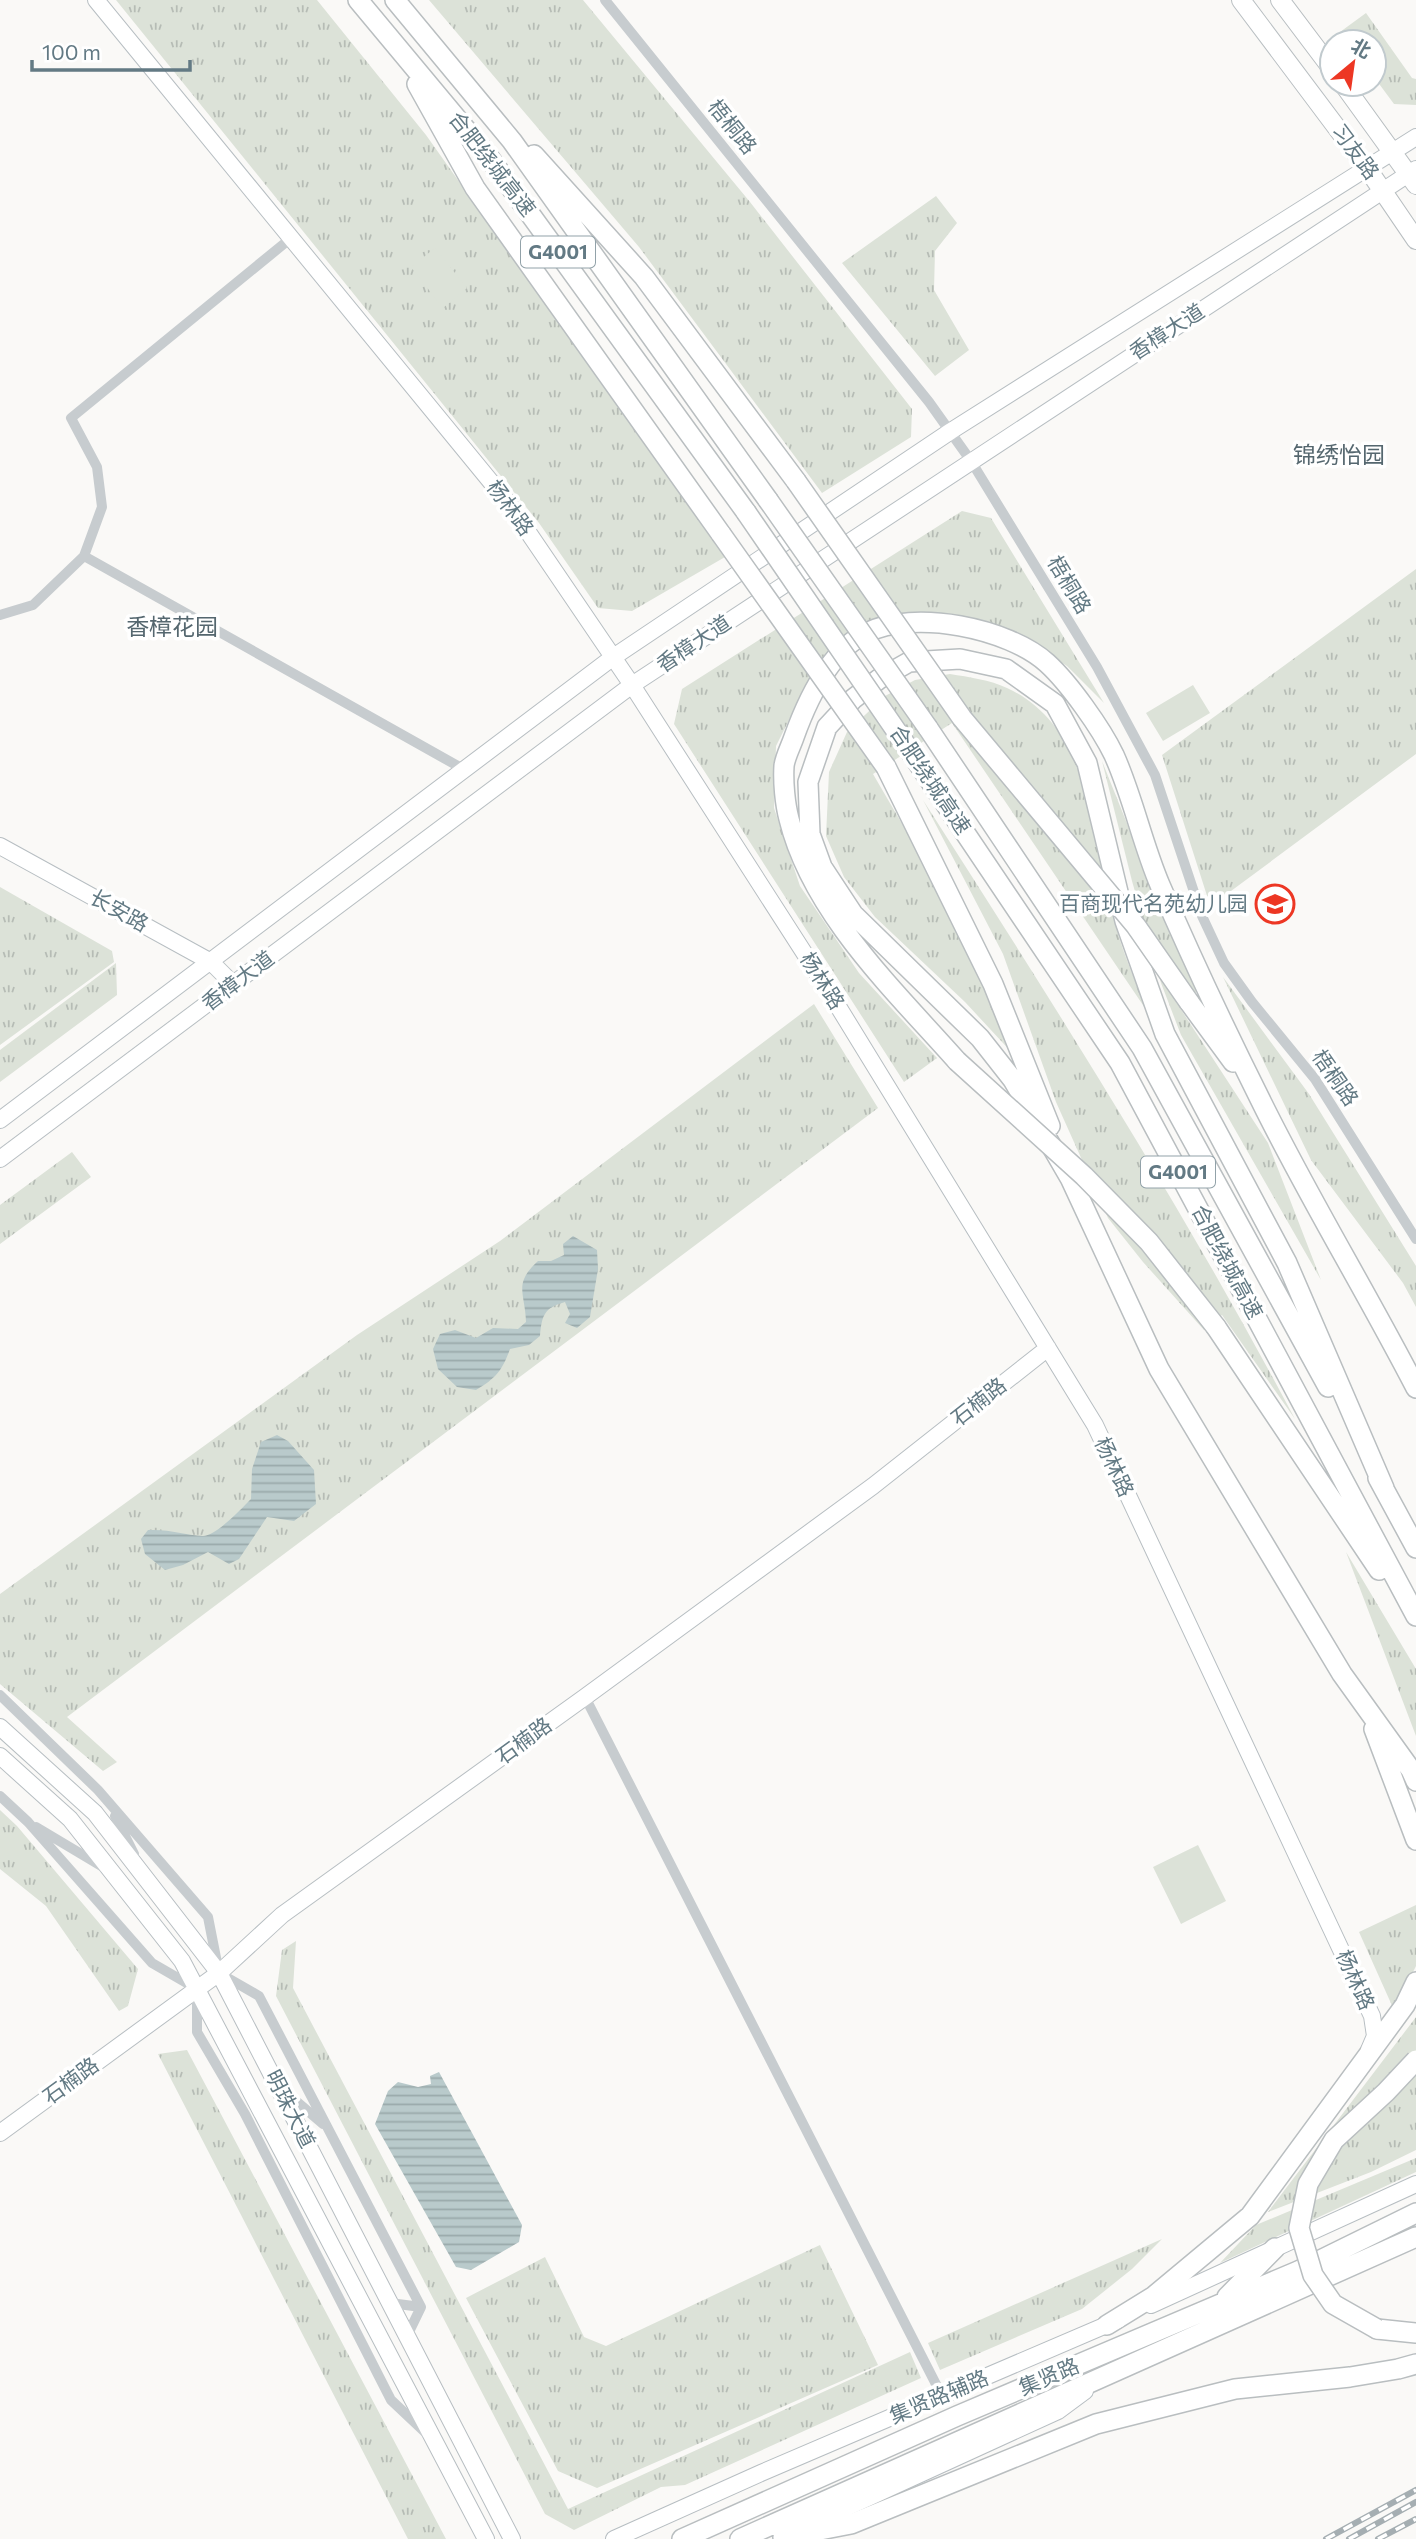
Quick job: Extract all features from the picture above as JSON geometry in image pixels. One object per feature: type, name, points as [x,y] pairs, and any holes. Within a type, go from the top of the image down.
[{"type":"highway","name":"合肥绕城高速","points":[[358,0],[488,156],[746,512],[1120,1063],[1416,1616]]},
{"type":"highway","name":"合肥绕城高速","points":[[395,0],[512,141],[768,500],[928,728],[1142,1048],[1416,1548]]},
{"type":"highway","points":[[418,28],[644,277],[796,481],[962,718],[1136,926],[1260,1100]]},
{"type":"highway","points":[[394,43],[475,188],[886,767],[993,984],[1069,1178]]},
{"type":"highway","points":[[1416,1388],[1260,1100],[1159,882],[1113,754],[1073,692],[1046,663],[1018,643],[962,626],[921,622],[886,626],[864,634],[839,656],[816,686],[784,765],[789,818],[804,864],[834,915],[866,958],[957,1062],[1084,1176],[1150,1242],[1216,1327],[1416,1625]]},
{"type":"highway","points":[[1384,1488],[1287,1263],[1165,1034],[1125,920],[1087,763],[1055,704],[1006,669],[960,659],[909,662],[879,679],[853,699],[827,727],[808,782],[810,834],[822,867],[853,914],[980,1038],[1013,1080],[1069,1178],[1159,1369],[1342,1674],[1414,1775]]},
{"type":"highway","points":[[1366,1705],[1416,1840]]},
{"type":"highway","points":[[1107,2325],[1154,2296],[1250,2216],[1405,2005],[1416,1982]]},
{"type":"highway","points":[[1416,2060],[1334,2140],[1308,2184],[1299,2228],[1313,2274],[1333,2304],[1377,2329],[1416,2333]]},
{"type":"highway","name":"集贤路","points":[[681,2539],[957,2416],[1298,2271],[1416,2213]]},
{"type":"highway","name":"集贤路","points":[[740,2539],[1416,2237]]},
{"type":"highway","points":[[1221,2304],[1275,2248]]},
{"type":"highway","points":[[781,2538],[850,2524],[1096,2424],[1235,2389],[1350,2377],[1407,2366]]},
{"type":"main road","name":"杨林路","points":[[96,0],[509,503],[632,685],[828,990],[1095,1425],[1372,2016],[1375,2036],[1364,2062]]},
{"type":"main road","name":"习友路","points":[[1241,0],[1367,168],[1416,240]]},
{"type":"main road","points":[[1280,0],[1318,50]]},
{"type":"main road","name":"习友路","points":[[1354,98],[1414,176]]},
{"type":"main road","name":"香樟大道","points":[[0,1120],[612,658],[951,432],[1416,137]]},
{"type":"main road","name":"香樟大道","points":[[0,1159],[632,685],[1383,190],[1414,176]]},
{"type":"main road","name":"长安路","points":[[0,846],[211,961],[233,984]]},
{"type":"main road","name":"石楠路","points":[[0,2133],[219,1973],[282,1915],[873,1486],[1048,1348]]},
{"type":"main road","name":"明珠大道","points":[[0,1727],[95,1813],[219,1973],[512,2539]]},
{"type":"main road","name":"明珠大道","points":[[0,1756],[70,1819],[182,1961],[486,2539]]},
{"type":"main road","name":"集贤路辅路","points":[[614,2539],[1107,2325],[1416,2184]]},
{"type":"main road","points":[[781,2538],[1058,2411],[1107,2375]]},
{"type":"street","name":"梧桐路","points":[[605,0],[951,432],[971,461],[1097,667],[1156,775],[1202,916],[1224,963],[1315,1079],[1416,1239]]},
{"type":"street","points":[[0,615],[33,605],[84,555],[102,507],[97,467],[71,418],[291,238]]},
{"type":"street","points":[[84,555],[465,770]]},
{"type":"street","points":[[0,1695],[108,1802],[208,1917],[219,1973],[259,1996],[421,2307]]},
{"type":"street","points":[[585,1697],[942,2396]]},
{"type":"street","points":[[0,1796],[28,1822],[152,1963],[197,1989],[197,2032],[245,2114],[391,2400],[436,2443]]},
{"type":"street","points":[[108,1802],[148,1882]]},
{"type":"street","points":[[28,1822],[112,1872]]},
{"type":"street","points":[[276,2084],[328,2128]]},
{"type":"street","points":[[254,2097],[268,2160]]},
{"type":"street","points":[[390,2303],[421,2307]]},
{"type":"street","points":[[407,2336],[421,2307]]},
{"type":"green space","points":[[116,0],[317,0],[426,135],[725,557],[632,611],[598,608],[539,523]]},
{"type":"green space","points":[[429,0],[583,0],[750,202],[912,409],[911,437],[822,493],[639,247]]},
{"type":"green space","points":[[1366,13],[1377,28],[1345,28]]},
{"type":"green space","points":[[1388,44],[1412,78],[1416,79],[1416,105],[1394,104],[1388,96]]},
{"type":"green space","points":[[936,196],[957,223],[935,251],[934,290],[969,350],[935,376],[842,263]]},
{"type":"green space","points":[[435,248],[467,288],[443,308],[411,267]]},
{"type":"green space","points":[[962,511],[991,518],[1104,703],[1067,666],[1017,633],[955,617],[894,613],[807,684],[776,746],[774,808],[800,886],[859,973],[937,1058],[904,1082],[674,724],[682,689]]},
{"type":"green space","points":[[1416,569],[1416,754],[1231,891],[1209,902],[1162,755]]},
{"type":"green space","points":[[950,674],[1007,688],[1036,706],[1058,730],[1087,791],[1119,937],[1147,1011],[952,723],[873,774],[950,906],[1015,1056],[965,1002],[875,917],[844,877],[826,836],[829,772],[847,732],[885,696],[915,680]]},
{"type":"green space","points":[[1193,685],[1210,713],[1163,741],[1146,713]]},
{"type":"green space","points":[[1102,761],[1146,871],[1199,990],[1178,1005],[1268,1143],[1321,1280],[1181,1035],[1161,983]]},
{"type":"green space","points":[[923,800],[1162,1183],[1295,1419],[1222,1315],[1204,1330],[1108,1218],[1056,1102],[1003,954]]},
{"type":"green space","points":[[0,887],[112,951],[114,962],[0,1045]]},
{"type":"green space","points":[[116,963],[117,995],[0,1082],[0,1050]]},
{"type":"green space","points":[[1223,977],[1309,1094],[1416,1266],[1416,1307],[1403,1283],[1311,1160]]},
{"type":"green space","points":[[814,1004],[878,1108],[67,1717],[117,1762],[103,1771],[0,1684],[0,1594],[357,1335],[500,1241]]},
{"type":"green space","points":[[72,1152],[91,1177],[0,1244],[0,1205]]},
{"type":"green space","points":[[1346,1552],[1416,1669],[1416,1736]]},
{"type":"green space","points":[[0,1810],[17,1826],[138,1969],[128,2006],[119,2011],[46,1906],[0,1869]]},
{"type":"green space","points":[[1198,1845],[1226,1901],[1181,1924],[1153,1867]]},
{"type":"green space","points":[[1416,1905],[1416,1966],[1394,2010],[1359,1932]]},
{"type":"green space","points":[[296,1941],[293,1988],[568,2509],[910,2352],[921,2378],[685,2485],[661,2487],[574,2530],[545,2514],[276,1996],[282,1950]]},
{"type":"green space","points":[[1416,2017],[1416,2150],[1371,2172],[1268,2212]]},
{"type":"green space","points":[[187,2050],[446,2539],[408,2539],[158,2054]]},
{"type":"green space","points":[[1416,2158],[1416,2172],[1220,2263],[1256,2225]]},
{"type":"green space","points":[[1162,2239],[1132,2269],[1082,2309],[940,2370],[928,2343]]},
{"type":"green space","points":[[820,2245],[878,2365],[597,2488],[558,2471],[466,2298],[545,2257],[584,2337],[606,2346]]},
{"type":"shaded area","points":[[573,1236],[597,1250],[598,1269],[590,1317],[577,1328],[565,1323],[570,1314],[565,1302],[553,1307],[545,1313],[540,1336],[529,1345],[510,1349],[498,1373],[489,1382],[476,1390],[457,1387],[438,1369],[433,1349],[440,1334],[455,1330],[476,1338],[493,1328],[518,1329],[526,1322],[522,1289],[525,1276],[538,1261],[551,1261],[564,1255],[563,1244]]},
{"type":"shaded area","points":[[277,1435],[288,1441],[314,1470],[316,1504],[294,1521],[267,1517],[239,1559],[229,1564],[208,1552],[183,1565],[165,1570],[145,1554],[141,1539],[148,1530],[203,1536],[215,1532],[228,1521],[251,1499],[252,1469],[261,1442]]},
{"type":"shaded area","points":[[439,2072],[522,2225],[519,2242],[471,2270],[456,2267],[375,2124],[388,2091],[398,2082],[418,2087],[431,2084],[430,2076]]},
{"type":"railway","points":[[1326,2539],[1416,2490]]},
{"type":"railway","points":[[1349,2539],[1416,2502]]},
{"type":"railway","points":[[1378,2539],[1416,2519]]},
{"type":"place","name":"百商现代名苑幼儿园","points":[[1275,904]]},
{"type":"district","name":"锦绣怡园","points":[[1339,455]]},
{"type":"district","name":"香樟花园","points":[[172,627]]}]
